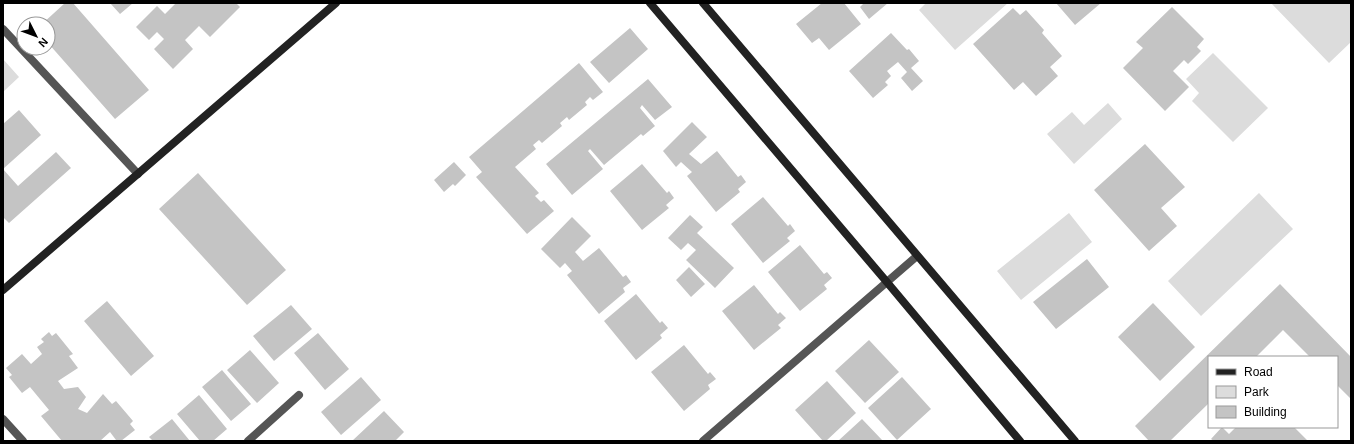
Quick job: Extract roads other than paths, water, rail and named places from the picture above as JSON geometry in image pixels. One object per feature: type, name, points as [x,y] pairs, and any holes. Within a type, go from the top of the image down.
[{"type":"main road","points":[[3,290],[336,3]]},
{"type":"main road","points":[[650,3],[1020,441]]},
{"type":"main road","points":[[703,3],[1074,441]]},
{"type":"street","points":[[3,29],[138,174]]},
{"type":"street","points":[[703,441],[886,281],[917,256]]},
{"type":"street","points":[[248,441],[299,395]]},
{"type":"street","points":[[3,419],[23,441]]}]
